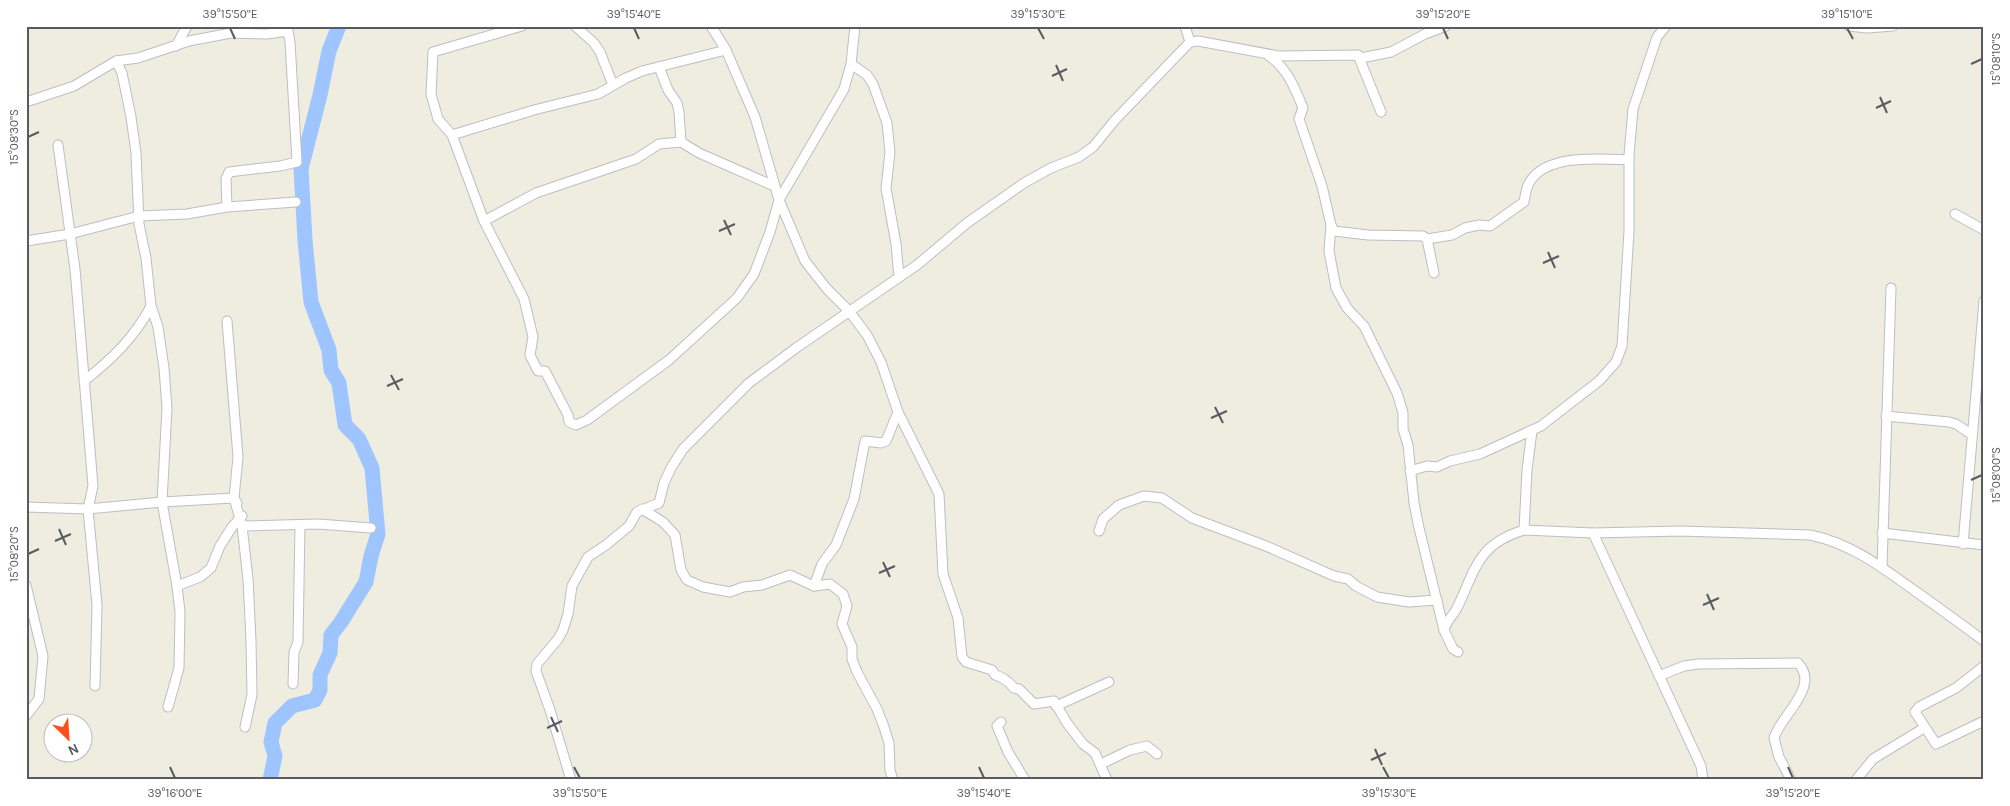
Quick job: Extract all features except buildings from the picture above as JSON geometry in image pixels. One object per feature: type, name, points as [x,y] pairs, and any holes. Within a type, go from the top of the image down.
[{"type":"street","points":[[176,46],[187,26]]},
{"type":"street","points":[[522,26],[433,52],[431,59],[431,94],[438,119],[452,135],[484,221],[524,299],[533,337],[530,354],[538,371],[545,371],[568,415],[569,422],[576,425],[587,420],[669,360],[737,298],[754,274],[770,232],[779,200],[844,89],[850,64],[854,26]]},
{"type":"street","points":[[575,26],[594,43],[600,52],[613,85]]},
{"type":"street","points":[[711,26],[726,50],[758,124],[774,186],[805,261],[826,290],[849,311],[867,335],[880,362],[898,412],[939,494],[943,574],[958,618],[962,657],[966,662],[992,670],[995,675],[1010,683],[1014,688],[1019,689],[1034,704],[1052,700],[1083,744],[1095,753],[1106,780]]},
{"type":"street","points":[[1185,26],[1190,42]]},
{"type":"street","points":[[1361,58],[1391,52],[1419,37],[1446,26]]},
{"type":"street","points":[[1410,471],[1427,466],[1437,467],[1450,460],[1480,454],[1532,431],[1599,381],[1611,369],[1620,354],[1629,231],[1629,160],[1636,99],[1657,37],[1666,26]]},
{"type":"street","points":[[1848,26],[1867,28],[1893,26]]},
{"type":"street","points":[[26,102],[74,86],[116,61],[138,58],[176,46],[231,33],[267,34],[288,29],[297,162],[229,172],[226,179],[227,207]]},
{"type":"street","points":[[571,780],[536,671],[537,664],[552,647],[563,630],[568,614],[572,586],[588,557],[606,546],[629,526],[642,509],[658,503],[664,483],[684,449],[749,383],[938,249],[967,223],[1024,182],[1079,156],[1093,147],[1121,114],[1190,42],[1198,41],[1279,56],[1356,54],[1361,58],[1381,112]]},
{"type":"street","points":[[452,135],[534,110],[598,94],[642,71],[726,50]]},
{"type":"street","points":[[1262,52],[1283,67],[1299,97],[1303,108],[1299,118],[1322,186],[1334,231],[1368,235],[1423,236],[1427,239],[1452,235],[1465,228],[1478,225],[1490,226],[1524,202],[1529,184],[1541,170],[1559,162],[1629,160]]},
{"type":"street","points":[[116,61],[122,73],[131,117],[136,153],[139,224],[146,258],[151,306],[158,328],[164,368],[167,408],[162,502],[180,612],[179,668],[168,707]]},
{"type":"street","points":[[850,64],[867,75],[873,84],[887,123],[890,152],[886,188],[896,244],[899,277]]},
{"type":"street","points":[[659,67],[679,112],[681,142]]},
{"type":"street","points":[[484,221],[536,193],[636,159],[659,144],[681,142],[699,153],[774,186]]},
{"type":"street","points":[[58,145],[75,269],[93,486],[88,509],[98,605],[95,686]]},
{"type":"street","points":[[26,241],[70,234],[139,216],[187,214],[227,207],[296,202]]},
{"type":"street","points":[[1956,214],[1984,230]]},
{"type":"street","points":[[1331,224],[1329,251],[1336,288],[1347,308],[1364,326],[1397,394],[1403,413],[1403,430],[1408,445],[1417,520],[1444,630],[1453,649],[1458,652]]},
{"type":"street","points":[[1427,239],[1434,273]]},
{"type":"street","points":[[1882,567],[1891,288]]},
{"type":"street","points":[[1963,544],[1984,301]]},
{"type":"street","points":[[84,381],[110,361],[132,337],[151,306]]},
{"type":"street","points":[[227,321],[238,458],[234,498],[242,526],[248,579],[252,695],[245,727]]},
{"type":"street","points":[[814,586],[822,564],[836,545],[854,499],[865,441],[881,443],[886,440],[898,412]]},
{"type":"street","points":[[1886,416],[1949,422],[1972,434]]},
{"type":"street","points":[[1524,530],[1527,470],[1532,431]]},
{"type":"street","points":[[1100,531],[1103,519],[1119,505],[1144,496],[1162,498],[1192,518],[1266,546],[1334,576],[1348,579],[1356,586],[1377,597],[1409,602],[1437,600]]},
{"type":"street","points":[[26,507],[88,509],[234,498]]},
{"type":"street","points":[[177,586],[200,577],[211,568],[220,546],[232,527],[244,514],[234,498]]},
{"type":"street","points":[[642,509],[663,522],[675,535],[681,570],[688,580],[703,587],[730,592],[743,587],[762,585],[790,575],[814,586],[830,584],[843,594],[847,606],[842,624],[852,647],[852,659],[884,727],[889,743],[890,770],[893,780]]},
{"type":"street","points":[[242,526],[318,524],[371,528]]},
{"type":"street","points":[[293,684],[294,652],[298,642],[300,525]]},
{"type":"street","points":[[1444,630],[1458,608],[1478,561],[1495,544],[1524,530],[1594,533],[1680,531],[1810,535],[1841,544],[1882,567],[1984,641]]},
{"type":"street","points":[[1882,532],[1963,544],[1984,545]]},
{"type":"street","points":[[1594,533],[1701,766],[1703,780]]},
{"type":"street","points":[[26,585],[43,656],[39,699],[26,716]]},
{"type":"street","points":[[1659,676],[1684,666],[1698,664],[1798,663],[1804,672],[1803,690],[1796,704],[1782,720],[1774,738],[1780,757],[1791,780]]},
{"type":"street","points":[[1984,666],[1956,688],[1915,710],[1916,716],[1937,744],[1984,720]]},
{"type":"street","points":[[1056,706],[1109,682]]},
{"type":"street","points":[[1001,722],[997,726],[999,734],[1025,780]]},
{"type":"street","points":[[1856,780],[1874,759],[1924,728]]},
{"type":"street","points":[[1101,764],[1140,746],[1148,746],[1157,754]]},
{"type":"waterway","points":[[270,780],[275,756],[271,742],[275,723],[292,706],[315,700],[320,690],[320,675],[330,653],[331,635],[366,582],[378,534],[372,468],[359,439],[345,425],[339,383],[331,370],[329,350],[311,302],[305,240],[301,169],[329,51],[339,26]]}]
